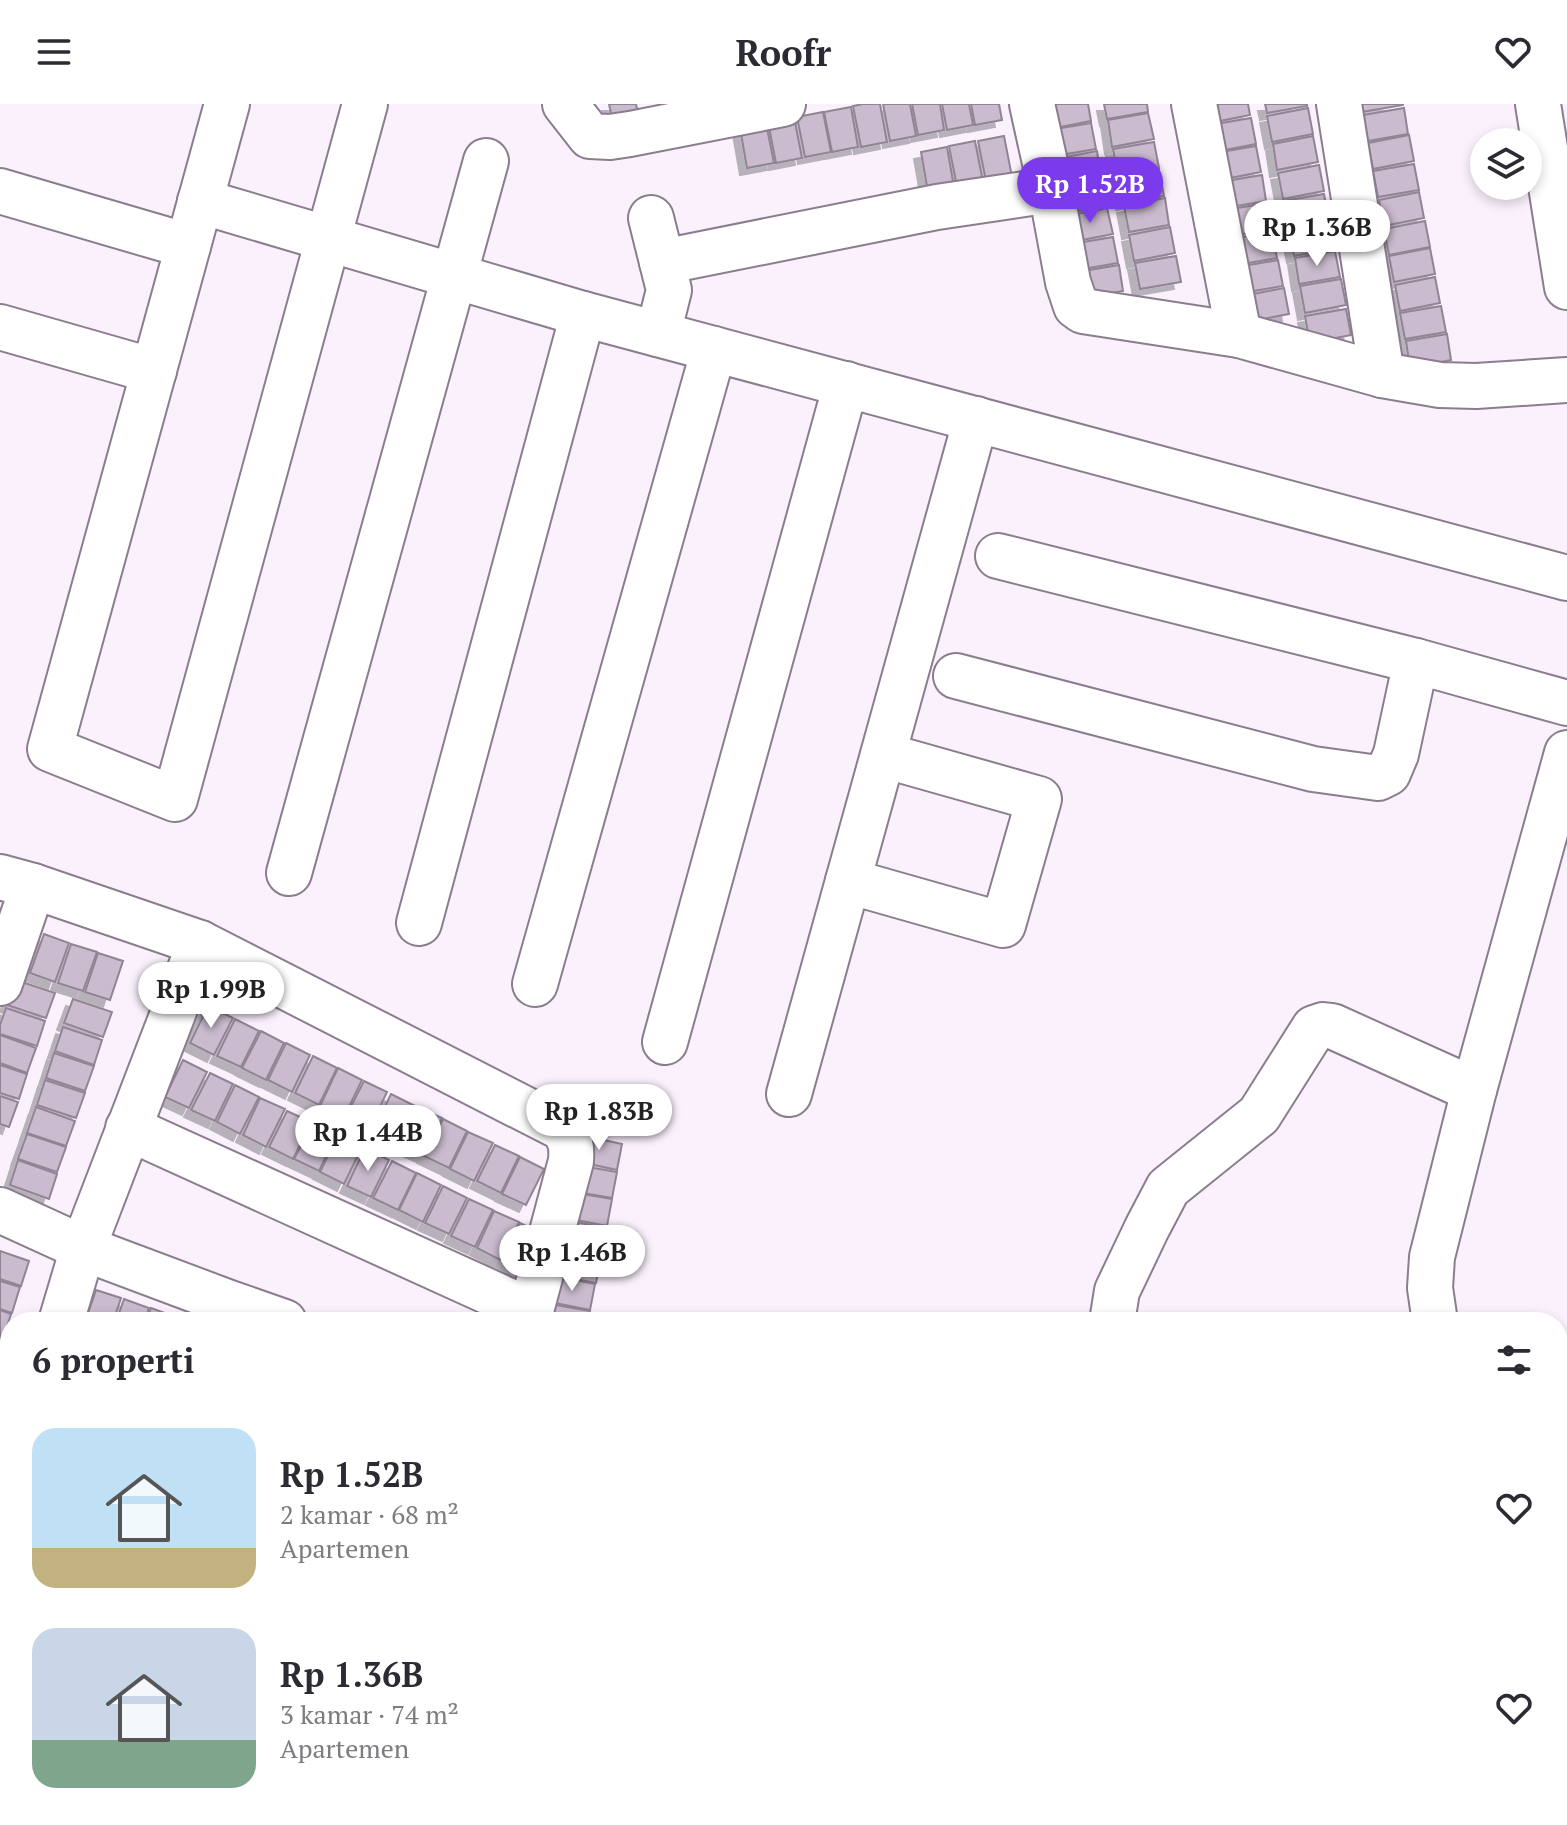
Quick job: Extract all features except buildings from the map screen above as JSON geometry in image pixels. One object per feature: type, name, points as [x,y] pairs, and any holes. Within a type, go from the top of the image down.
[{"type":"street","points":[[215,107],[200,201],[50,749],[175,799],[365,104]]},
{"type":"street","points":[[565,104],[590,136],[600,137],[783,104]]},
{"type":"street","points":[[1032,104],[1068,282],[1079,309],[1239,335],[1382,375],[1440,385],[1567,380]]},
{"type":"street","points":[[1194,104],[1239,335]]},
{"type":"street","points":[[1339,104],[1382,375]]},
{"type":"street","points":[[1538,104],[1567,287]]},
{"type":"street","points":[[289,873],[486,161]]},
{"type":"street","points":[[662,262],[937,207],[1051,190]]},
{"type":"street","points":[[0,191],[188,246]]},
{"type":"street","points":[[200,201],[583,314],[1567,578]]},
{"type":"street","points":[[651,218],[669,290],[658,334]]},
{"type":"street","points":[[419,923],[583,314]]},
{"type":"street","points":[[0,327],[154,371]]},
{"type":"street","points":[[535,984],[714,349]]},
{"type":"street","points":[[665,1042],[846,384]]},
{"type":"street","points":[[789,1094],[976,419]]},
{"type":"street","points":[[998,556],[1416,661],[1567,703]]},
{"type":"street","points":[[956,676],[1313,769],[1378,778],[1388,773],[1396,754],[1416,661]]},
{"type":"street","points":[[1434,1312],[1430,1288],[1432,1257],[1474,1090],[1567,753]]},
{"type":"street","points":[[848,881],[1003,925],[1039,799],[883,755]]},
{"type":"street","points":[[0,983],[17,882],[200,943],[562,1128],[569,1136],[571,1161],[530,1312]]},
{"type":"street","points":[[64,1312],[83,1248],[200,943]]},
{"type":"street","points":[[1114,1312],[1117,1291],[1168,1188],[1259,1115],[1314,1028],[1332,1026],[1474,1090]]},
{"type":"street","points":[[128,1128],[520,1312]]},
{"type":"street","points":[[0,1210],[224,1312]]}]
